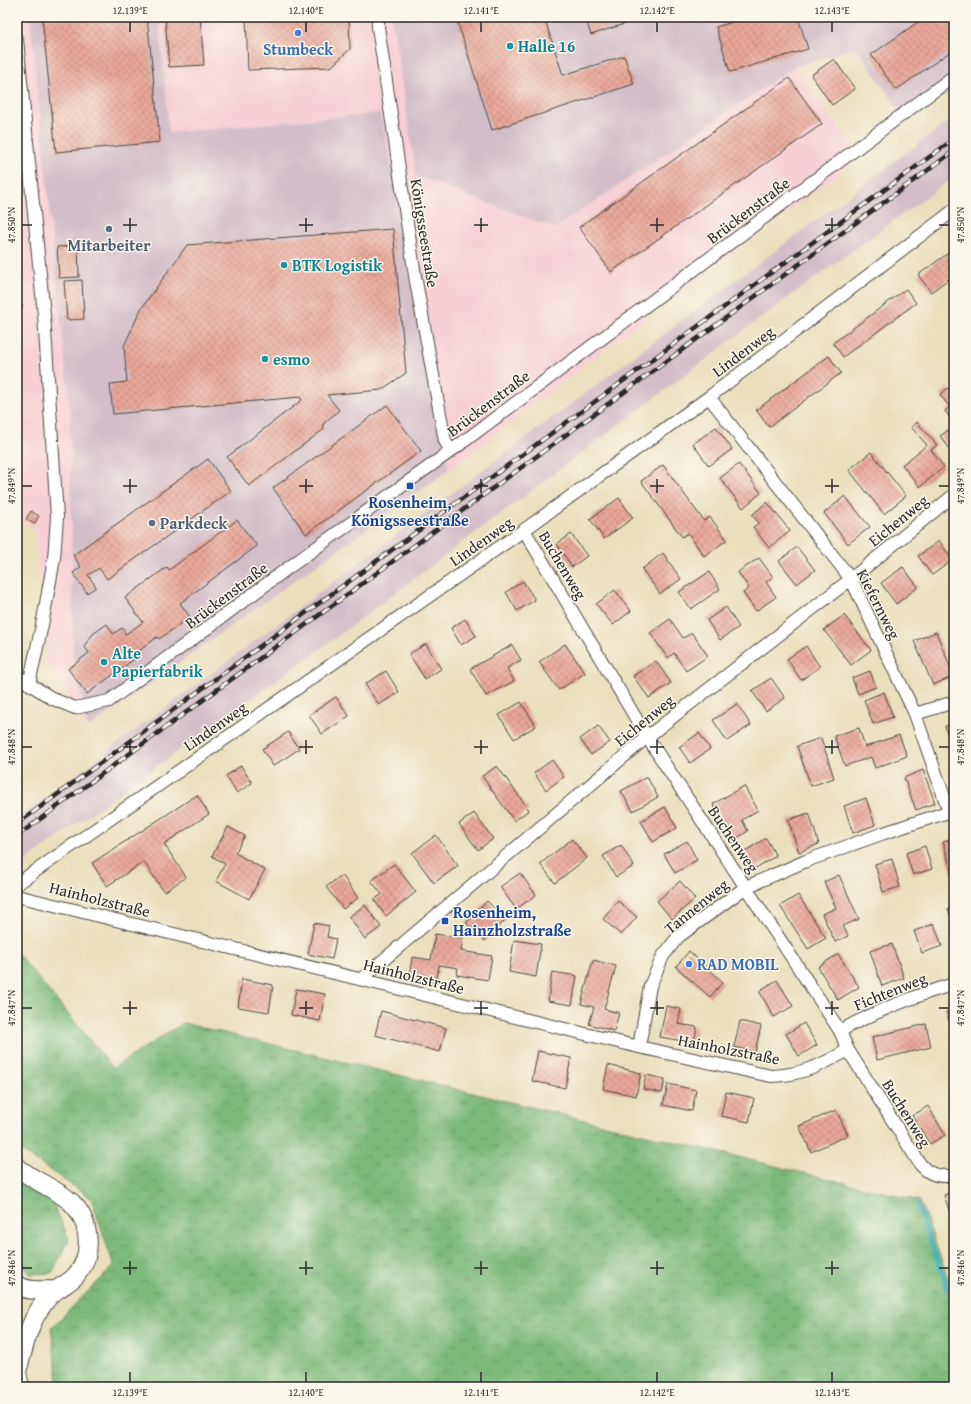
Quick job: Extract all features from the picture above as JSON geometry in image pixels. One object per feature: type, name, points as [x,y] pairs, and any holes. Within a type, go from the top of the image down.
[{"type":"main road","points":[[17,1167],[72,1203],[86,1224],[88,1250],[84,1264],[78,1274],[69,1283],[57,1290],[41,1306],[34,1318],[17,1373],[20,1387]]},
{"type":"main road","points":[[17,1285],[39,1290],[57,1290]]},
{"type":"street","name":"Königsseestraße","points":[[378,17],[378,27],[414,276],[445,441],[451,450]]},
{"type":"street","points":[[17,40],[44,315],[57,517],[54,559],[42,625],[28,684]]},
{"type":"street","name":"Brückenstraße","points":[[17,676],[53,699],[75,708],[109,701],[288,568],[451,450],[954,76]]},
{"type":"street","name":"Lindenweg","points":[[17,884],[524,530],[709,397],[954,210]]},
{"type":"street","name":"Kiefernweg","points":[[709,397],[851,579],[915,714],[951,811]]},
{"type":"street","name":"Eichenweg","points":[[361,979],[647,737],[851,579],[954,496]]},
{"type":"street","name":"Buchenweg","points":[[524,530],[647,737],[840,1031],[848,1050],[920,1164],[924,1170],[931,1174],[940,1176],[954,1175]]},
{"type":"street","points":[[915,714],[954,702]]},
{"type":"street","name":"Tannenweg","points":[[639,1047],[650,986],[663,956],[678,937],[746,887],[806,861],[951,811]]},
{"type":"street","name":"Hainholzstraße","points":[[17,896],[639,1047],[771,1076],[789,1076],[805,1071],[827,1062],[848,1050]]},
{"type":"street","name":"Fichtenweg","points":[[840,1031],[863,1018],[921,994],[954,984]]},
{"type":"shaded area","points":[[17,17],[954,17],[954,89],[908,122],[856,48],[794,67],[861,157],[613,343],[449,470],[88,728],[47,664],[35,531],[17,517]]},
{"type":"shaded area","points":[[30,17],[159,17],[169,133],[380,113],[392,169],[415,309],[449,470],[88,728],[73,656],[70,410]]},
{"type":"shaded area","points":[[392,17],[954,17],[954,89],[908,122],[856,48],[794,67],[555,228],[416,176]]},
{"type":"shaded area","points":[[954,117],[954,177],[766,314],[338,636],[17,867],[17,819]]},
{"type":"green space","points":[[17,953],[113,1068],[183,1023],[920,1201],[954,1294],[954,1387],[59,1387],[51,1328],[114,1266],[91,1198],[17,1148]]},
{"type":"green space","points":[[17,1178],[51,1199],[69,1239],[52,1273],[30,1274],[17,1261]]},
{"type":"building","points":[[42,17],[147,17],[160,142],[56,152]]},
{"type":"building","points":[[165,17],[200,17],[204,65],[169,67]]},
{"type":"building","name":"Stumbeck","points":[[246,17],[349,17],[350,49],[331,67],[248,70]]},
{"type":"building","name":"Halle 16","points":[[456,17],[544,17],[563,75],[624,56],[634,84],[492,130]]},
{"type":"building","points":[[585,17],[645,17],[591,35]]},
{"type":"building","points":[[749,17],[798,17],[808,49],[730,72],[716,27]]},
{"type":"building","points":[[925,17],[954,17],[954,49],[896,90],[871,55]]},
{"type":"building","points":[[834,59],[855,89],[832,105],[811,75]]},
{"type":"building","points":[[789,78],[822,124],[611,272],[579,227]]},
{"type":"building","name":"esmo","points":[[393,229],[406,373],[381,390],[327,395],[339,410],[323,424],[324,429],[249,486],[227,457],[302,400],[300,397],[113,414],[110,384],[127,382],[124,346],[141,309],[187,245]]},
{"type":"building","points":[[78,246],[79,277],[59,278],[57,247]]},
{"type":"building","points":[[954,249],[954,275],[931,292],[918,275]]},
{"type":"building","points":[[82,280],[84,319],[67,320],[64,281]]},
{"type":"building","points":[[906,289],[916,303],[843,357],[833,343]]},
{"type":"building","points":[[17,303],[23,306],[17,316]]},
{"type":"building","points":[[829,356],[841,373],[769,427],[756,410]]},
{"type":"building","points":[[948,388],[954,396],[954,417],[951,419],[945,411],[950,407],[940,395]]},
{"type":"building","points":[[387,405],[421,451],[306,534],[273,488]]},
{"type":"building","points":[[917,422],[937,445],[931,450],[944,467],[920,487],[902,465],[927,445],[911,427]]},
{"type":"building","points":[[954,426],[954,454],[940,436]]},
{"type":"building","points":[[716,427],[732,449],[709,466],[693,444]]},
{"type":"building","points":[[871,452],[906,496],[884,514],[849,470]]},
{"type":"building","name":"Parkdeck","points":[[208,459],[231,491],[107,579],[99,568],[88,575],[96,587],[87,593],[73,573],[81,567],[73,555]]},
{"type":"building","points":[[739,464],[761,493],[743,508],[720,478]]},
{"type":"building","points":[[663,465],[704,521],[710,517],[727,540],[704,556],[688,533],[682,537],[641,481]]},
{"type":"building","points":[[845,496],[870,527],[848,544],[824,513]]},
{"type":"building","points":[[619,498],[633,518],[604,539],[590,519]]},
{"type":"building","points":[[767,502],[790,531],[769,548],[753,527],[759,523],[752,515]]},
{"type":"building","points":[[31,511],[39,516],[34,524],[26,519]]},
{"type":"building","name":"Alte Papierfabrik","points":[[237,520],[257,546],[180,603],[190,617],[159,639],[157,637],[139,651],[141,654],[87,694],[68,669],[89,653],[84,646],[93,634],[107,624],[113,634],[122,628],[126,634],[143,622],[125,598],[167,567],[169,570]]},
{"type":"building","points":[[571,534],[587,556],[572,567],[557,544]]},
{"type":"building","points":[[939,541],[953,560],[932,575],[918,556]]},
{"type":"building","points":[[797,547],[815,570],[797,584],[779,561]]},
{"type":"building","points":[[663,553],[681,579],[660,594],[642,569]]},
{"type":"building","points":[[759,558],[773,577],[766,582],[776,597],[756,611],[743,593],[749,588],[738,572]]},
{"type":"building","points":[[903,567],[918,587],[896,604],[881,583]]},
{"type":"building","points":[[709,572],[720,589],[691,609],[679,592]]},
{"type":"building","points":[[523,581],[535,600],[517,611],[506,592]]},
{"type":"building","points":[[615,590],[631,611],[613,625],[596,604]]},
{"type":"building","points":[[726,607],[739,627],[720,640],[707,620]]},
{"type":"building","points":[[844,615],[871,650],[851,665],[824,630]]},
{"type":"building","points":[[465,619],[476,636],[461,645],[451,628]]},
{"type":"building","points":[[670,619],[683,638],[692,633],[708,656],[686,671],[674,653],[668,658],[650,633]]},
{"type":"building","points":[[936,632],[954,676],[933,685],[914,641]]},
{"type":"building","points":[[426,644],[441,669],[425,679],[409,654]]},
{"type":"building","points":[[565,644],[585,673],[559,690],[539,662]]},
{"type":"building","points":[[512,645],[521,660],[507,668],[514,681],[486,696],[470,669]]},
{"type":"building","points":[[806,646],[820,667],[801,680],[787,659]]},
{"type":"building","points":[[656,661],[671,683],[649,698],[633,676]]},
{"type":"building","points":[[386,671],[399,692],[379,705],[365,684]]},
{"type":"building","points":[[870,671],[876,687],[858,694],[852,678]]},
{"type":"building","points":[[771,678],[785,698],[766,711],[752,691]]},
{"type":"building","points":[[884,692],[893,717],[873,724],[864,700]]},
{"type":"building","points":[[336,697],[349,716],[322,734],[309,715]]},
{"type":"building","points":[[521,702],[536,726],[514,739],[499,715]]},
{"type":"building","points":[[737,704],[751,725],[727,741],[713,720]]},
{"type":"building","points":[[954,724],[954,755],[945,726]]},
{"type":"building","points":[[598,726],[610,742],[591,755],[580,739]]},
{"type":"building","points":[[859,728],[865,747],[899,735],[907,756],[875,768],[871,757],[845,766],[834,736]]},
{"type":"building","points":[[288,732],[299,749],[273,766],[262,749]]},
{"type":"building","points":[[699,733],[710,749],[690,763],[679,747]]},
{"type":"building","points":[[821,738],[834,778],[811,786],[797,746]]},
{"type":"building","points":[[552,760],[564,777],[546,790],[534,773]]},
{"type":"building","points":[[241,766],[252,783],[237,793],[226,776]]},
{"type":"building","points":[[497,766],[529,810],[514,821],[482,776]]},
{"type":"building","points":[[923,770],[935,803],[916,810],[904,778]]},
{"type":"building","points":[[647,777],[658,797],[633,811],[621,791]]},
{"type":"building","points":[[744,786],[758,810],[742,820],[748,831],[734,840],[713,804]]},
{"type":"building","points":[[197,795],[209,814],[164,844],[186,877],[164,892],[144,862],[107,886],[92,863]]},
{"type":"building","points":[[866,798],[875,825],[853,833],[844,806]]},
{"type":"building","points":[[665,807],[677,828],[653,842],[641,821]]},
{"type":"building","points":[[474,813],[493,839],[478,850],[459,824]]},
{"type":"building","points":[[809,813],[819,844],[799,852],[788,820]]},
{"type":"building","points":[[228,827],[245,836],[235,853],[265,870],[249,899],[216,881],[225,864],[212,856]]},
{"type":"building","points":[[436,835],[458,866],[434,883],[412,853]]},
{"type":"building","points":[[766,838],[776,856],[752,870],[742,853]]},
{"type":"building","points":[[572,839],[587,858],[555,883],[540,864]]},
{"type":"building","points":[[954,839],[954,874],[952,874],[943,842]]},
{"type":"building","points":[[687,841],[697,860],[675,873],[664,854]]},
{"type":"building","points":[[621,845],[634,866],[616,877],[603,856]]},
{"type":"building","points":[[925,846],[932,869],[913,875],[906,853]]},
{"type":"building","points":[[892,859],[900,887],[883,892],[875,864]]},
{"type":"building","points":[[394,864],[416,892],[386,916],[374,900],[382,894],[371,881]]},
{"type":"building","points":[[520,873],[536,895],[516,909],[500,887]]},
{"type":"building","points":[[342,875],[358,898],[343,909],[326,887]]},
{"type":"building","points":[[839,875],[859,919],[843,926],[848,936],[835,942],[822,914],[836,908],[824,882]]},
{"type":"building","points":[[680,881],[695,899],[672,919],[657,901]]},
{"type":"building","points":[[798,895],[826,938],[808,949],[780,906]]},
{"type":"building","points":[[487,901],[506,919],[485,941],[466,923]]},
{"type":"building","points":[[618,901],[637,917],[621,935],[603,919]]},
{"type":"building","points":[[365,905],[381,927],[365,939],[349,917]]},
{"type":"building","points":[[954,907],[954,926],[948,909]]},
{"type":"building","points":[[314,923],[329,926],[327,937],[336,939],[332,959],[308,954]]},
{"type":"building","points":[[934,924],[942,946],[922,953],[914,931]]},
{"type":"building","points":[[435,934],[463,938],[461,951],[492,956],[488,980],[457,975],[458,968],[439,965],[436,984],[409,979],[412,957],[431,960]]},
{"type":"building","points":[[514,940],[541,944],[536,977],[509,972]]},
{"type":"building","points":[[892,944],[904,978],[882,986],[870,951]]},
{"type":"building","points":[[689,951],[723,982],[710,997],[676,967]]},
{"type":"building","points":[[838,954],[859,987],[838,1000],[818,967]]},
{"type":"building","points":[[593,960],[616,966],[604,1009],[619,1013],[614,1031],[589,1024],[594,1007],[581,1004]]},
{"type":"building","points":[[552,972],[577,976],[572,1005],[548,1001]]},
{"type":"building","points":[[242,979],[273,985],[269,1012],[238,1007]]},
{"type":"building","points":[[777,980],[793,1006],[774,1017],[759,991]]},
{"type":"building","points":[[296,989],[325,994],[320,1021],[291,1015]]},
{"type":"building","points":[[666,1006],[681,1009],[678,1024],[697,1027],[694,1043],[660,1037]]},
{"type":"building","points":[[954,1009],[954,1034],[946,1012]]},
{"type":"building","points":[[381,1011],[446,1028],[440,1052],[375,1035]]},
{"type":"building","points":[[740,1021],[761,1026],[755,1052],[734,1047]]},
{"type":"building","points":[[804,1023],[817,1045],[799,1056],[786,1034]]},
{"type":"building","points":[[926,1024],[931,1047],[877,1060],[872,1037]]},
{"type":"building","points":[[538,1051],[571,1058],[565,1088],[532,1081]]},
{"type":"building","points":[[608,1065],[641,1073],[636,1096],[603,1089]]},
{"type":"building","points":[[646,1075],[665,1079],[662,1093],[643,1089]]},
{"type":"building","points":[[668,1084],[696,1090],[692,1111],[663,1105]]},
{"type":"building","points":[[726,1092],[754,1098],[749,1122],[721,1116]]},
{"type":"building","points":[[928,1106],[945,1135],[930,1144],[912,1116]]},
{"type":"building","points":[[836,1110],[848,1135],[811,1152],[799,1126]]},
{"type":"building","points":[[954,1192],[954,1215],[951,1216],[944,1195]]},
{"type":"waterway","points":[[917,1204],[954,1306]]},
{"type":"railway","points":[[17,824],[954,139]]},
{"type":"railway","points":[[17,836],[954,151]]},
{"type":"place","name":"Stumbeck","points":[[298,33]]},
{"type":"place","name":"Halle 16","points":[[510,46]]},
{"type":"place","name":"Mitarbeiter","points":[[109,229]]},
{"type":"place","name":"BTK Logistik","points":[[284,265]]},
{"type":"place","name":"esmo","points":[[265,359]]},
{"type":"place","name":"Rosenheim, Königsseestraße","points":[[410,486]]},
{"type":"place","name":"Parkdeck","points":[[152,523]]},
{"type":"place","name":"Alte Papierfabrik","points":[[104,662]]},
{"type":"place","name":"Rosenheim, Hainzholzstraße","points":[[445,921]]},
{"type":"place","name":"RAD MOBIL","points":[[689,964]]}]
